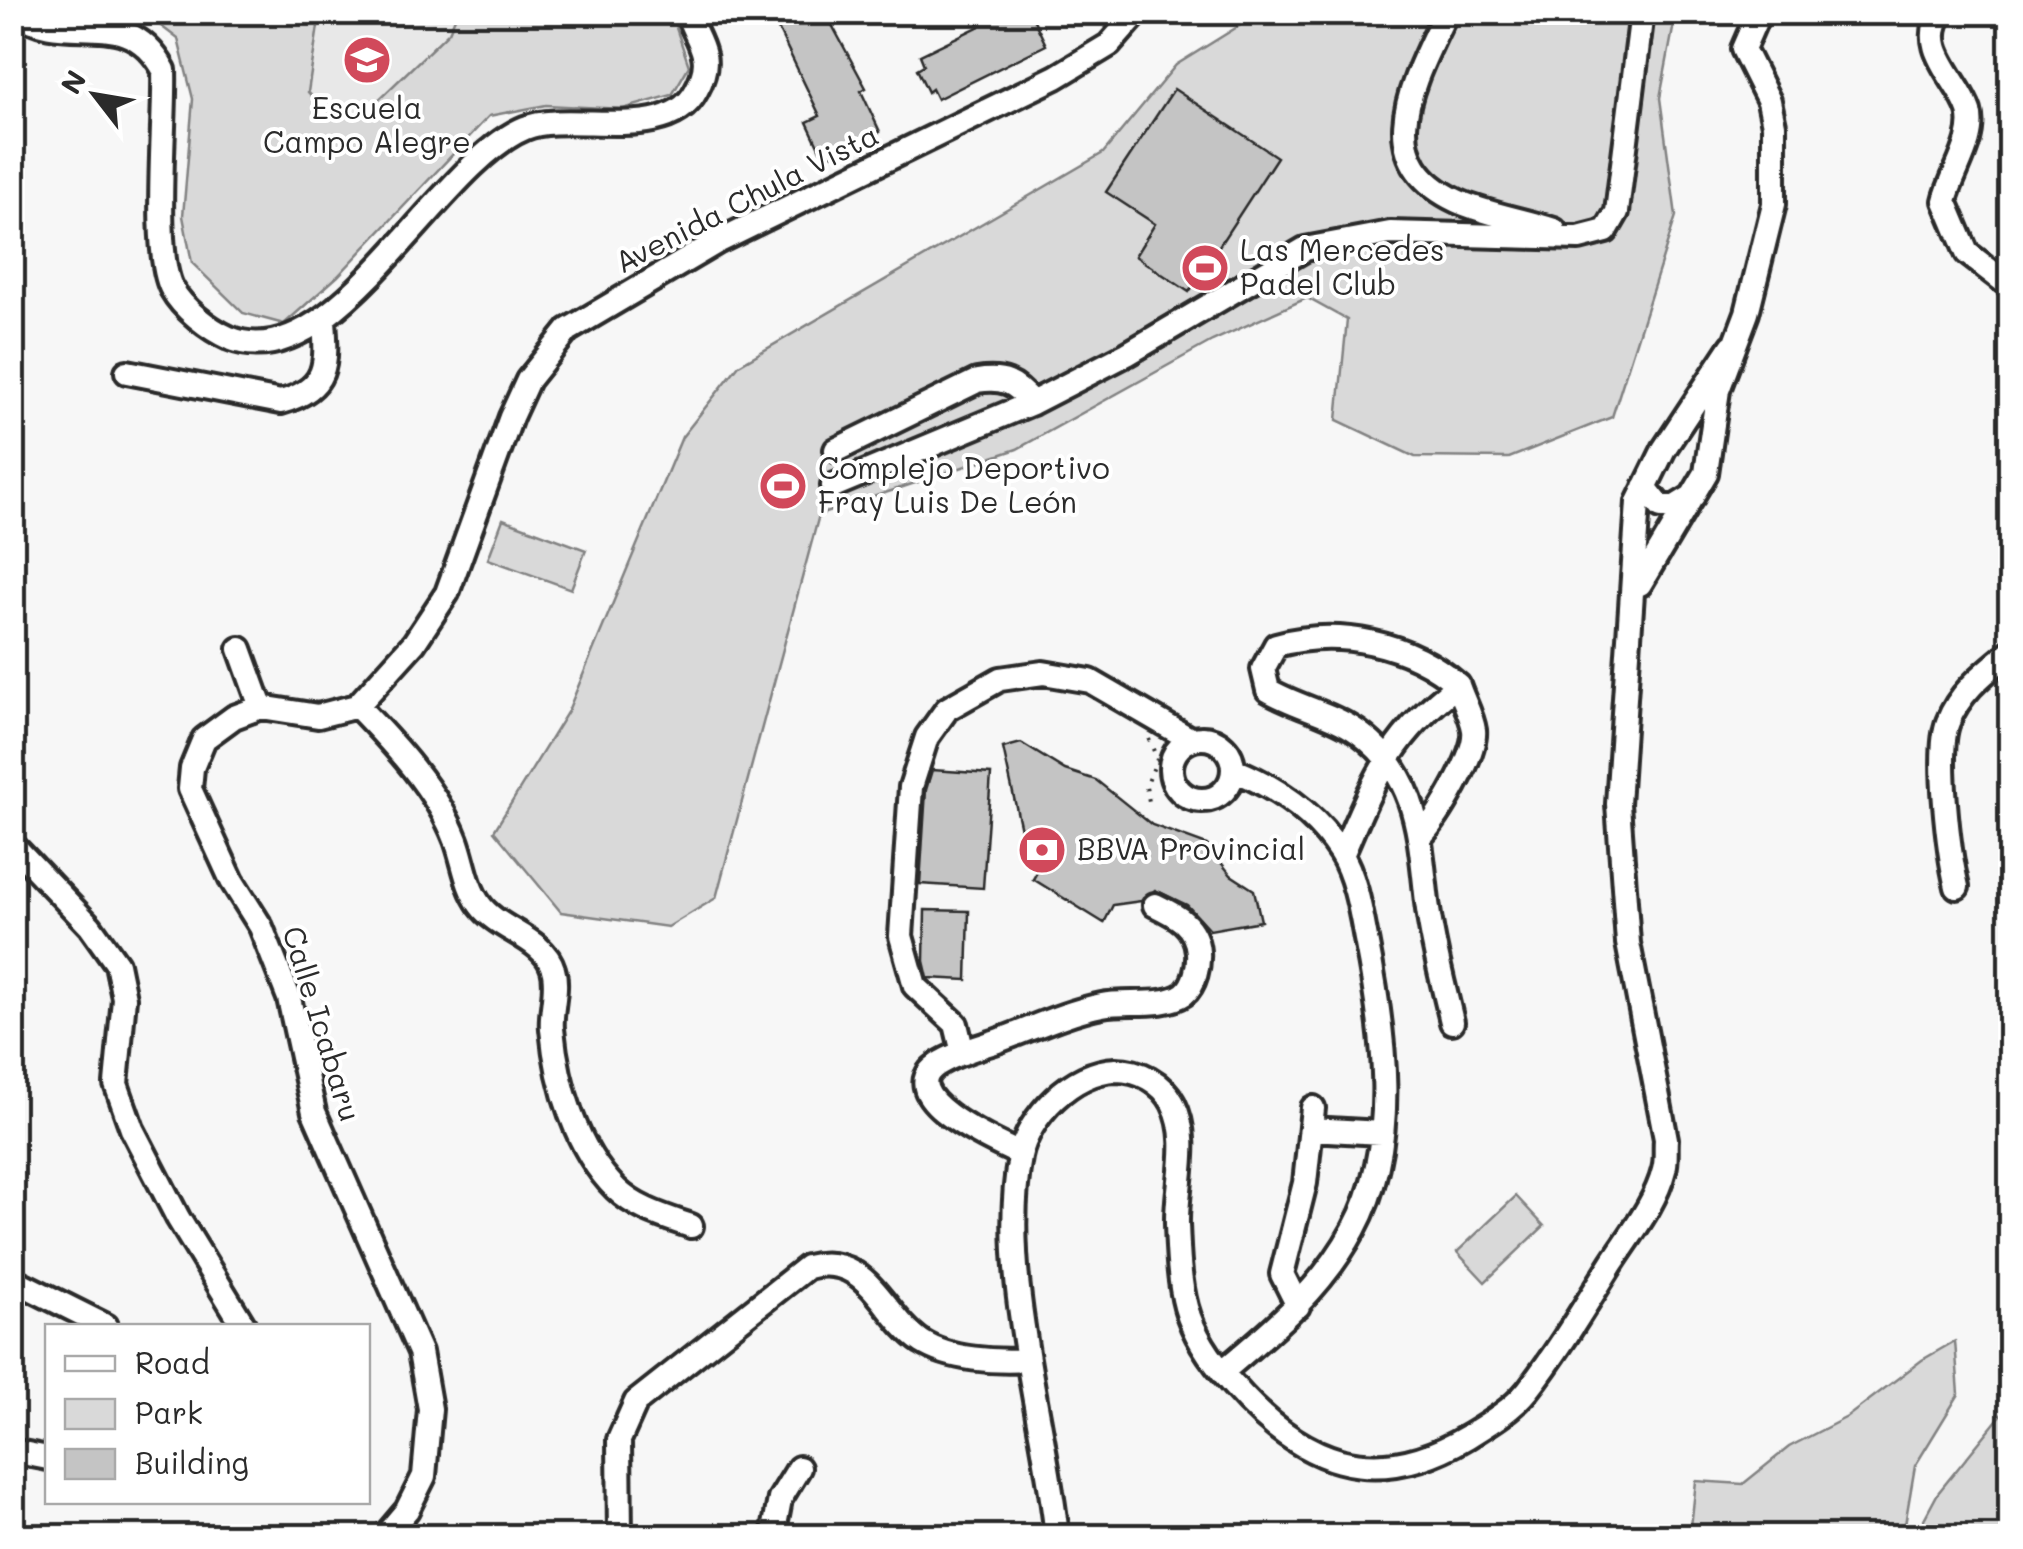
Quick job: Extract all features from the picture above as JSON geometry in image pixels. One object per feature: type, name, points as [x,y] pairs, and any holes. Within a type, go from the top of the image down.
[{"type":"street","points":[[17,12],[44,23],[103,16],[122,20],[155,46],[164,70],[164,250],[172,288],[214,332],[261,344],[324,320],[437,202],[525,128],[626,123],[666,115],[691,100],[703,78],[704,56],[687,12]]},
{"type":"street","points":[[1446,12],[1408,99],[1404,130],[1413,168],[1458,201],[1579,238]]},
{"type":"street","points":[[832,486],[1032,402],[1143,346],[1305,250],[1390,234],[1579,238],[1606,231],[1617,212],[1642,12]]},
{"type":"street","points":[[1635,595],[1647,567],[1697,493],[1710,460],[1718,390],[1759,275],[1776,176],[1769,101],[1743,49],[1758,12]]},
{"type":"street","points":[[1942,12],[1934,28],[1934,44],[1942,68],[1969,111],[1971,128],[1945,201],[1967,253],[2010,286]]},
{"type":"street","name":"Avenida Chula Vista","points":[[357,706],[414,643],[447,593],[511,416],[528,380],[568,330],[717,242],[1056,77],[1109,45],[1128,18]]},
{"type":"street","points":[[128,372],[281,402],[304,396],[318,382],[325,363],[324,320]]},
{"type":"street","points":[[1057,1536],[1028,1360],[1017,1241],[1020,1154],[1044,1110],[1075,1084],[1112,1070],[1134,1072],[1164,1090],[1179,1120],[1182,1146],[1177,1223],[1186,1310],[1222,1372],[1274,1430],[1311,1449],[1378,1468],[1429,1456],[1483,1427],[1524,1395],[1637,1225],[1664,1169],[1666,1139],[1628,943],[1618,804],[1635,595],[1638,502],[1664,449],[1732,346]]},
{"type":"street","points":[[836,450],[977,381],[998,378],[1014,383],[1032,402]]},
{"type":"street","points":[[1664,449],[1692,442],[1710,460]]},
{"type":"street","points":[[1645,488],[1661,508],[1675,507],[1697,493]]},
{"type":"street","points":[[1422,835],[1440,816],[1471,749],[1474,730],[1458,684],[1431,661],[1375,643],[1311,636],[1276,645],[1262,668],[1268,690],[1357,732],[1386,758],[1406,789],[1422,835],[1427,904],[1452,1022]]},
{"type":"street","points":[[240,649],[261,707],[318,716],[357,706],[388,738],[456,838],[480,904],[502,926],[539,948],[553,967],[551,1024],[561,1087],[595,1164],[618,1191],[647,1210],[691,1226]]},
{"type":"street","points":[[1957,886],[1946,840],[1946,725],[1973,683],[2010,652]]},
{"type":"street","points":[[963,1052],[956,1024],[915,986],[901,936],[911,788],[927,737],[947,709],[1000,679],[1043,672],[1090,681],[1190,739],[1218,741],[1232,758],[1234,770],[1224,792],[1216,798],[1200,800],[1184,795],[1173,781],[1170,768],[1178,749],[1190,739]]},
{"type":"street","points":[[1342,854],[1397,739],[1458,684]]},
{"type":"street","name":"Calle Icabaru","points":[[261,707],[234,717],[204,740],[192,768],[190,790],[232,880],[261,926],[289,998],[314,1112],[420,1352],[430,1409],[424,1476],[407,1510],[385,1536]]},
{"type":"street","points":[[1222,1372],[1298,1306],[1329,1272],[1356,1226],[1372,1186],[1381,1133],[1382,1046],[1373,975],[1360,909],[1342,854],[1312,818],[1283,795],[1234,770]]},
{"type":"street","points":[[12,844],[90,926],[117,964],[124,998],[116,1084],[132,1129],[178,1218],[243,1324]]},
{"type":"street","points":[[1020,1154],[986,1139],[933,1104],[926,1086],[928,1075],[934,1066],[963,1052],[1098,1006],[1184,994],[1195,978],[1196,936],[1180,917],[1154,905]]},
{"type":"street","points":[[1298,1306],[1282,1274],[1305,1184],[1312,1119],[1381,1133]]},
{"type":"street","points":[[620,1536],[619,1440],[636,1402],[807,1268],[828,1262],[852,1271],[870,1284],[924,1344],[999,1361],[1028,1360]]},
{"type":"street","points":[[12,1279],[102,1324]]},
{"type":"street","points":[[12,1450],[45,1457]]},
{"type":"street","points":[[773,1536],[780,1499],[799,1468]]},
{"type":"path","points":[[1136,707],[1157,759],[1146,787],[1150,806]]},
{"type":"shaded area","name":"Escuela Campo Alegre","points":[[320,13],[457,13],[449,32],[363,115],[328,115],[308,92]]},
{"type":"green space","points":[[144,13],[320,13],[308,92],[329,115],[363,115],[449,32],[457,13],[671,13],[689,66],[672,95],[623,109],[546,105],[489,116],[338,276],[284,324],[243,313],[192,263],[183,216],[193,99],[178,39]]},
{"type":"green space","name":"Complejo Deportivo Fray Luis De León","points":[[1260,13],[1676,13],[1660,98],[1676,216],[1612,417],[1509,458],[1415,457],[1337,420],[1347,320],[1307,298],[1212,341],[1017,449],[819,515],[716,898],[668,927],[561,912],[494,831],[568,711],[682,437],[739,365],[1103,153],[1176,65]]},
{"type":"green space","points":[[503,519],[586,550],[571,589],[488,559]]},
{"type":"green space","points":[[1516,1196],[1544,1226],[1485,1282],[1457,1252]]},
{"type":"green space","points":[[1955,1341],[1959,1394],[1915,1466],[1903,1536],[1690,1536],[1696,1481],[1743,1484],[1789,1447],[1847,1417],[1922,1360]]},
{"type":"green space","points":[[2010,1404],[2010,1536],[1915,1536],[1938,1493]]},
{"type":"building","points":[[770,12],[825,12],[866,88],[861,91],[880,132],[824,158],[807,122],[820,116]]},
{"type":"building","points":[[973,12],[1030,12],[1046,45],[937,99],[932,89],[928,92],[917,69],[924,65],[920,55],[980,26]]},
{"type":"building","points":[[1174,89],[1277,157],[1189,292],[1135,256],[1155,224],[1106,192]]},
{"type":"building","points":[[1021,743],[1065,770],[1096,780],[1152,825],[1207,845],[1231,875],[1254,890],[1261,921],[1210,930],[1187,905],[1155,890],[1141,901],[1113,905],[1104,923],[1033,879],[1044,860],[1024,843],[1003,748]]},
{"type":"building","points":[[932,770],[991,774],[983,888],[920,884],[926,790]]},
{"type":"building","points":[[925,910],[969,911],[967,980],[928,978],[924,961]]},
{"type":"place","name":"Escuela Campo Alegre","points":[[367,60]]},
{"type":"place","name":"Las Mercedes Padel Club","points":[[1205,268]]},
{"type":"place","name":"Complejo Deportivo Fray Luis De León","points":[[783,486]]},
{"type":"place","name":"BBVA Provincial","points":[[1042,850]]}]
